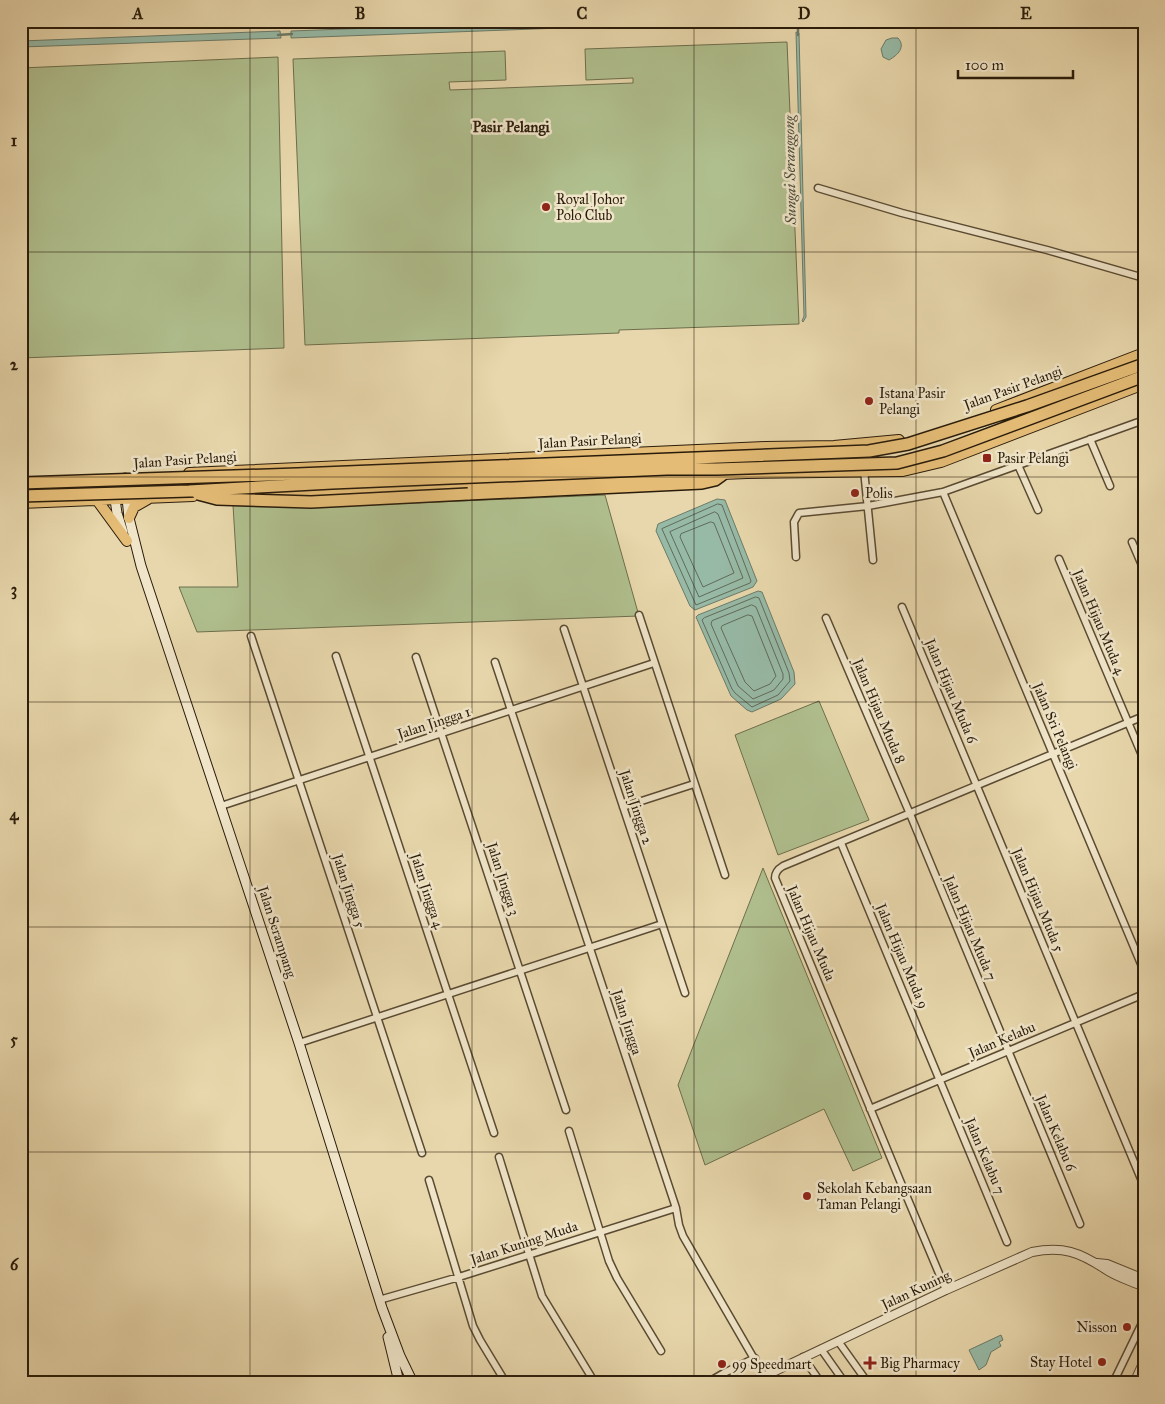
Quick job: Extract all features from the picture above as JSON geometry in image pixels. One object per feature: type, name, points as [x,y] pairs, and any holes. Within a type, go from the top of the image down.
[{"type":"highway","points":[[21,481],[316,473],[869,451],[908,444],[1026,406],[1144,364]]},
{"type":"highway","points":[[21,496],[189,491],[647,470],[897,463],[943,451],[1144,376]]},
{"type":"highway","points":[[189,491],[217,499],[310,502],[702,483],[715,480],[722,475]]},
{"type":"main road","name":"Jalan Pasir Pelangi","points":[[21,481],[112,479],[207,471],[889,442],[922,436],[1011,405],[1144,353]]},
{"type":"main road","points":[[21,502],[114,500],[747,473],[903,471],[941,462],[1144,384]]},
{"type":"main road","name":"Jalan Serampang","points":[[125,478],[129,518],[141,566],[299,1043],[380,1304],[400,1356],[413,1383]]},
{"type":"main road","name":"Jalan Serampang","points":[[112,479],[114,500],[120,523],[127,541],[141,566]]},
{"type":"main road","points":[[129,518],[134,507],[149,498]]},
{"type":"main road","points":[[97,500],[127,541]]},
{"type":"main road","name":"Jalan Serampang","points":[[380,1304],[400,1383]]},
{"type":"street","points":[[818,188],[902,214],[1047,250],[1144,278]]},
{"type":"street","points":[[796,557],[794,522],[799,514],[868,506],[943,492],[1144,420]]},
{"type":"street","points":[[1090,439],[1110,486]]},
{"type":"street","points":[[862,444],[872,560]]},
{"type":"street","points":[[1018,465],[1038,510]]},
{"type":"street","name":"Jalan Sri Pelangi","points":[[943,492],[1144,970]]},
{"type":"street","points":[[1132,542],[1144,570]]},
{"type":"street","name":"Jalan Hijau Muda 4","points":[[1059,559],[1144,760]]},
{"type":"street","name":"Jalan Hijau Muda 6","points":[[902,607],[977,786]]},
{"type":"street","points":[[639,615],[725,875]]},
{"type":"street","name":"Jalan Hijau Muda 8","points":[[826,618],[910,814]]},
{"type":"street","name":"Jalan Jingga 2","points":[[564,629],[684,993]]},
{"type":"street","name":"Jalan Jingga 5","points":[[252,636],[422,1153]]},
{"type":"street","name":"Jalan Jingga 4","points":[[336,656],[494,1133]]},
{"type":"street","name":"Jalan Jingga 3","points":[[416,657],[566,1110]]},
{"type":"street","name":"Jalan Jingga","points":[[495,662],[676,1208],[683,1236],[764,1376]]},
{"type":"street","name":"Jalan Jingga 1","points":[[221,806],[654,663]]},
{"type":"street","name":"Jalan Hijau Muda","points":[[946,1290],[775,878],[777,872],[783,866],[1144,716]]},
{"type":"street","points":[[623,807],[694,784]]},
{"type":"street","name":"Jalan Hijau Muda 5","points":[[977,786],[1144,1186]]},
{"type":"street","name":"Jalan Hijau Muda 7","points":[[910,814],[1008,1051]]},
{"type":"street","name":"Jalan Hijau Muda 9","points":[[841,843],[940,1080]]},
{"type":"street","points":[[299,1043],[662,924]]},
{"type":"street","name":"Jalan Kelabu","points":[[870,1109],[1144,994]]},
{"type":"street","name":"Jalan Kelabu 6","points":[[1008,1051],[1080,1224]]},
{"type":"street","name":"Jalan Kelabu 7","points":[[940,1080],[1007,1242]]},
{"type":"street","points":[[569,1131],[609,1261],[617,1278],[661,1351]]},
{"type":"street","points":[[499,1157],[542,1296],[595,1383]]},
{"type":"street","points":[[429,1180],[474,1326],[480,1340],[506,1383]]},
{"type":"street","name":"Jalan Kuning Muda","points":[[380,1304],[676,1208]]},
{"type":"street","name":"Jalan Kuning","points":[[750,1383],[1014,1258],[1032,1252],[1046,1249],[1070,1251],[1097,1263],[1105,1270],[1144,1287]]},
{"type":"street","name":"Jalan Kuning","points":[[1097,1263],[1106,1264],[1144,1279]]},
{"type":"street","points":[[1114,1383],[1144,1319]]},
{"type":"street","points":[[838,1341],[868,1383]]},
{"type":"street","points":[[821,1349],[845,1383]]},
{"type":"street","points":[[803,1357],[821,1383]]},
{"type":"street","points":[[707,1383],[724,1372],[755,1358]]},
{"type":"street","points":[[1134,1383],[1144,1361]]},
{"type":"shaded area","name":"Royal Johor Polo Club","points":[[787,42],[799,324],[619,330],[619,333],[305,345],[293,59],[505,51],[506,80],[449,82],[450,90],[633,83],[633,78],[586,80],[585,49]]},
{"type":"shaded area","points":[[278,57],[284,348],[21,358],[21,68]]},
{"type":"shaded area","points":[[605,495],[639,616],[197,632],[179,587],[238,587],[233,505],[365,505]]},
{"type":"shaded area","points":[[819,701],[869,820],[778,855],[735,735]]},
{"type":"shaded area","points":[[763,868],[882,1158],[853,1171],[824,1109],[705,1165],[678,1085]]},
{"type":"water","points":[[560,21],[750,21],[291,38],[291,31]]},
{"type":"water","points":[[280,31],[281,38],[21,47],[21,41]]},
{"type":"water","points":[[796,32],[799,33],[806,317],[803,322],[804,316]]},
{"type":"water","points":[[898,38],[901,48],[889,60],[883,57],[881,49],[886,40]]},
{"type":"water","points":[[717,499],[725,500],[757,581],[753,587],[695,610],[690,606],[656,531],[658,524]]},
{"type":"water","points":[[758,591],[762,592],[794,672],[795,684],[781,699],[752,712],[731,696],[696,617]]},
{"type":"water","points":[[1001,1335],[1003,1340],[999,1342],[1001,1346],[991,1352],[986,1365],[979,1370],[969,1350]]},
{"type":"waterway","name":"Sungai Seranggong","points":[[798,21],[798,35]]},
{"type":"waterway","points":[[278,35],[292,34]]},
{"type":"place","name":"Royal Johor Polo Club","points":[[546,207]]},
{"type":"place","name":"Istana Pasir Pelangi","points":[[869,401]]},
{"type":"place","name":"Pasir Pelangi","points":[[987,458]]},
{"type":"place","name":"Polis","points":[[855,493]]},
{"type":"place","name":"Sekolah Kebangsaan Taman Pelangi","points":[[807,1196]]},
{"type":"place","name":"Nisson","points":[[1127,1327]]},
{"type":"place","name":"Stay Hotel","points":[[1102,1362]]},
{"type":"place","name":"Big Pharmacy","points":[[870,1363]]},
{"type":"place","name":"99 Speedmart","points":[[722,1364]]},
{"type":"district","name":"Pasir Pelangi","points":[[511,127]]}]
